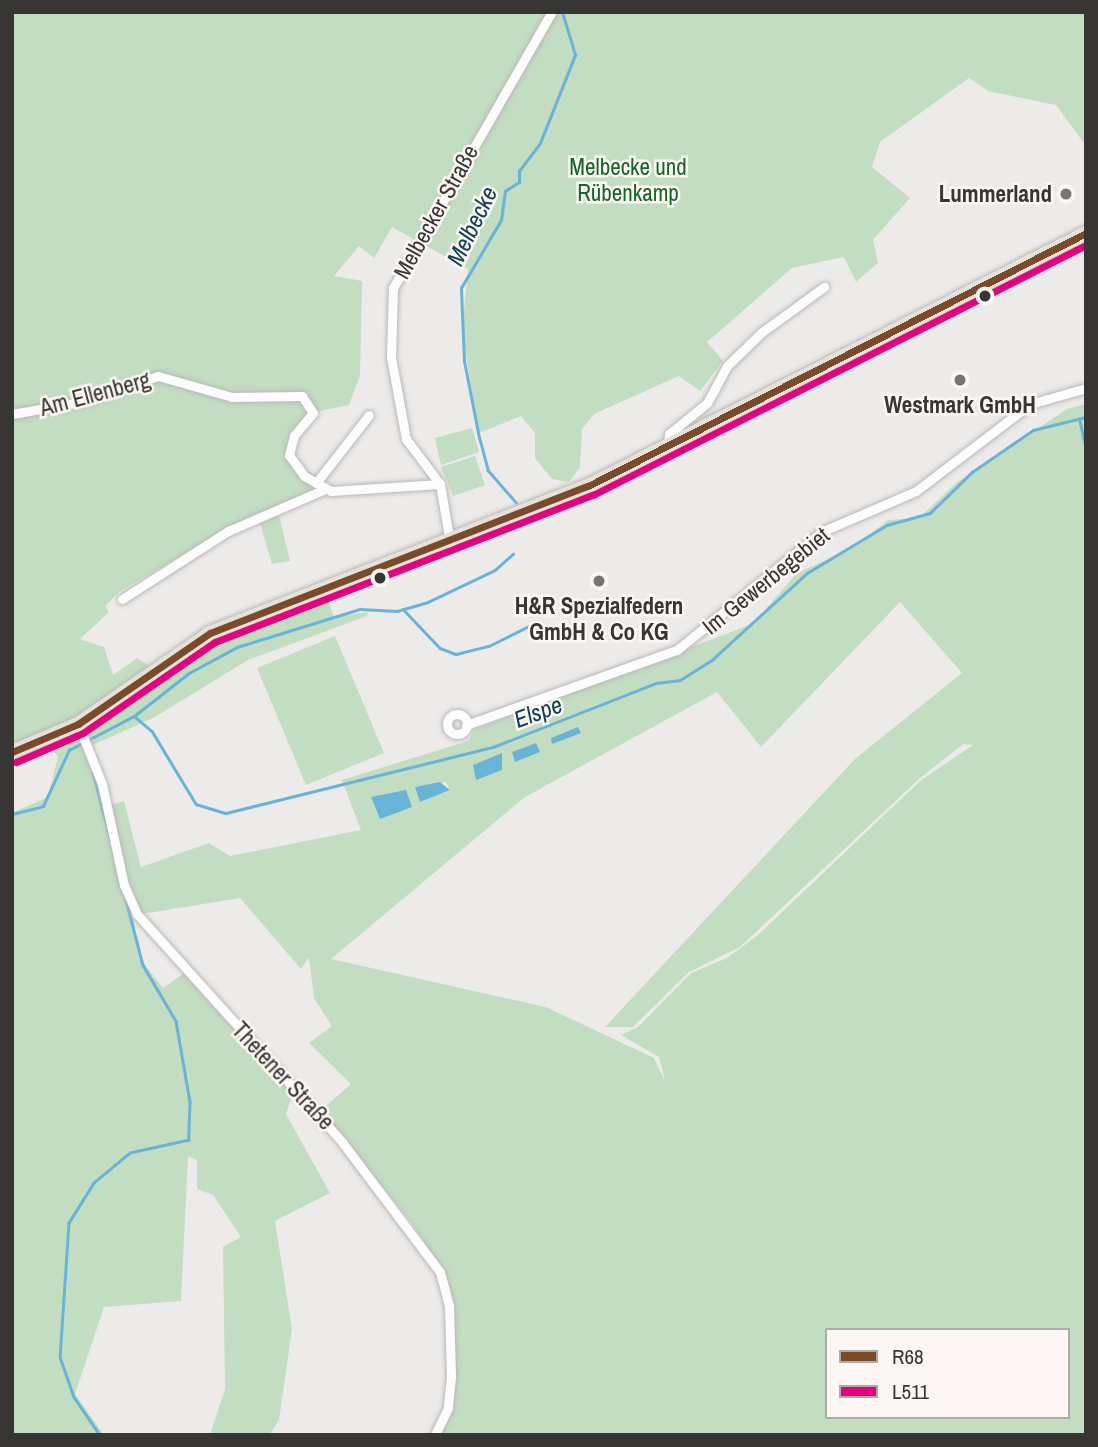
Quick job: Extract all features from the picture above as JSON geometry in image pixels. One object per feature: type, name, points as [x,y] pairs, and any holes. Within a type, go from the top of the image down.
[{"type":"main road","points":[[12,752],[80,728],[210,634],[450,543],[668,446],[1086,233]]},
{"type":"street","name":"Melbecker Straße","points":[[450,543],[440,484],[406,439],[391,357],[393,288],[552,12]]},
{"type":"street","points":[[668,446],[669,433],[707,403],[727,366],[762,332],[824,287]]},
{"type":"street","name":"Am Ellenberg","points":[[12,414],[81,402],[158,376],[232,397],[302,396],[313,413],[294,436],[289,455],[320,486]]},
{"type":"street","name":"Im Gewerbegebiet","points":[[466,725],[677,650],[823,531],[916,491],[1030,404],[1086,388]]},
{"type":"street","points":[[320,486],[369,415]]},
{"type":"street","points":[[122,599],[228,531],[320,486],[440,484]]},
{"type":"street","name":"Thetener Straße","points":[[80,728],[90,748],[137,915],[342,1142],[440,1272],[449,1305],[451,1377],[448,1408],[435,1435]]},
{"type":"green space","name":"Melbecke und Rübenkamp","points":[[12,12],[1086,12],[1086,146],[1056,105],[988,91],[969,78],[880,142],[872,167],[910,198],[873,240],[878,263],[856,282],[844,257],[792,268],[707,342],[723,361],[700,391],[679,376],[594,414],[582,429],[580,467],[569,482],[552,479],[535,458],[535,433],[521,416],[479,433],[462,331],[468,269],[392,227],[374,258],[359,246],[334,276],[362,281],[360,376],[349,405],[310,413],[287,458],[315,490],[227,529],[119,592],[105,606],[109,612],[80,639],[104,647],[113,675],[137,658],[151,667],[84,713],[12,746]]},
{"type":"green space","points":[[1086,404],[1086,1435],[440,1435],[455,1385],[449,1282],[412,1223],[320,1111],[351,1084],[309,1043],[332,1026],[314,998],[309,957],[301,969],[240,898],[142,914],[131,893],[111,805],[124,801],[141,867],[209,843],[230,856],[361,830],[342,780],[468,741],[475,729],[752,624],[797,573],[853,548],[888,520],[919,518],[956,483],[1067,409]],"holes":[[[900,602],[962,673],[855,759],[605,1027],[633,1027],[689,972],[740,947],[919,779],[963,744],[973,745],[920,781],[758,935],[727,958],[691,973],[638,1027],[621,1035],[659,1057],[665,1081],[654,1058],[546,1007],[331,959],[525,797],[717,692],[761,747]],[[446,782],[450,790],[420,802],[416,787]]]},
{"type":"green space","points":[[472,428],[479,452],[441,465],[435,438]]},
{"type":"green space","points":[[475,456],[485,485],[453,496],[441,467]]},
{"type":"green space","points":[[279,515],[290,561],[272,564],[260,523]]},
{"type":"green space","points":[[327,598],[334,617],[368,612],[367,616],[248,660],[155,717],[93,745],[87,730],[195,653]]},
{"type":"green space","points":[[335,636],[384,753],[306,785],[257,668]]},
{"type":"green space","points":[[74,735],[88,753],[144,964],[163,988],[184,973],[293,1093],[286,1114],[330,1193],[275,1221],[292,1329],[279,1420],[269,1435],[210,1435],[225,1389],[223,1247],[241,1237],[213,1195],[197,1189],[197,1160],[188,1156],[181,1301],[104,1307],[75,1394],[104,1435],[12,1435],[12,813],[48,797],[58,757],[51,747]]},
{"type":"water","points":[[578,727],[581,733],[552,744],[551,738]]},
{"type":"water","points":[[536,743],[540,752],[515,762],[512,752]]},
{"type":"water","points":[[502,753],[502,770],[476,780],[473,765]]},
{"type":"water","points":[[440,782],[450,790],[420,802],[415,787]]},
{"type":"water","points":[[406,790],[412,807],[380,819],[371,797]]},
{"type":"waterway","name":"Melbecke","points":[[516,503],[488,471],[479,438],[464,361],[461,288],[501,220],[505,191],[519,182],[519,171],[540,143],[575,55],[562,12]]},
{"type":"waterway","name":"Elspe","points":[[12,814],[43,806],[69,750],[134,716],[152,731],[196,804],[226,813],[493,747],[656,683],[680,680],[713,659],[807,573],[887,525],[930,513],[972,472],[1033,430],[1086,417]]},
{"type":"waterway","points":[[1080,421],[1086,448]]},
{"type":"waterway","name":"Melbecke","points":[[134,716],[189,673],[237,647],[360,609],[397,611],[428,602],[495,570],[513,554]]},
{"type":"waterway","points":[[404,610],[440,648],[456,654],[489,646],[537,622]]},
{"type":"waterway","points":[[93,772],[143,965],[176,1021],[190,1102],[189,1140],[130,1153],[94,1183],[69,1223],[60,1357],[74,1397],[100,1435]]},
{"type":"transit line","name":"R68","points":[[12,752],[78,724],[210,633],[588,486],[1086,233]]},
{"type":"transit line","name":"L511","points":[[16,762],[83,733],[215,642],[593,495],[1086,245]]},
{"type":"place","name":"Lummerland","points":[[1066,194]]},
{"type":"place","name":"Westmark GmbH","points":[[960,380]]},
{"type":"place","name":"H&R Spezialfedern GmbH & Co KG","points":[[599,581]]}]
